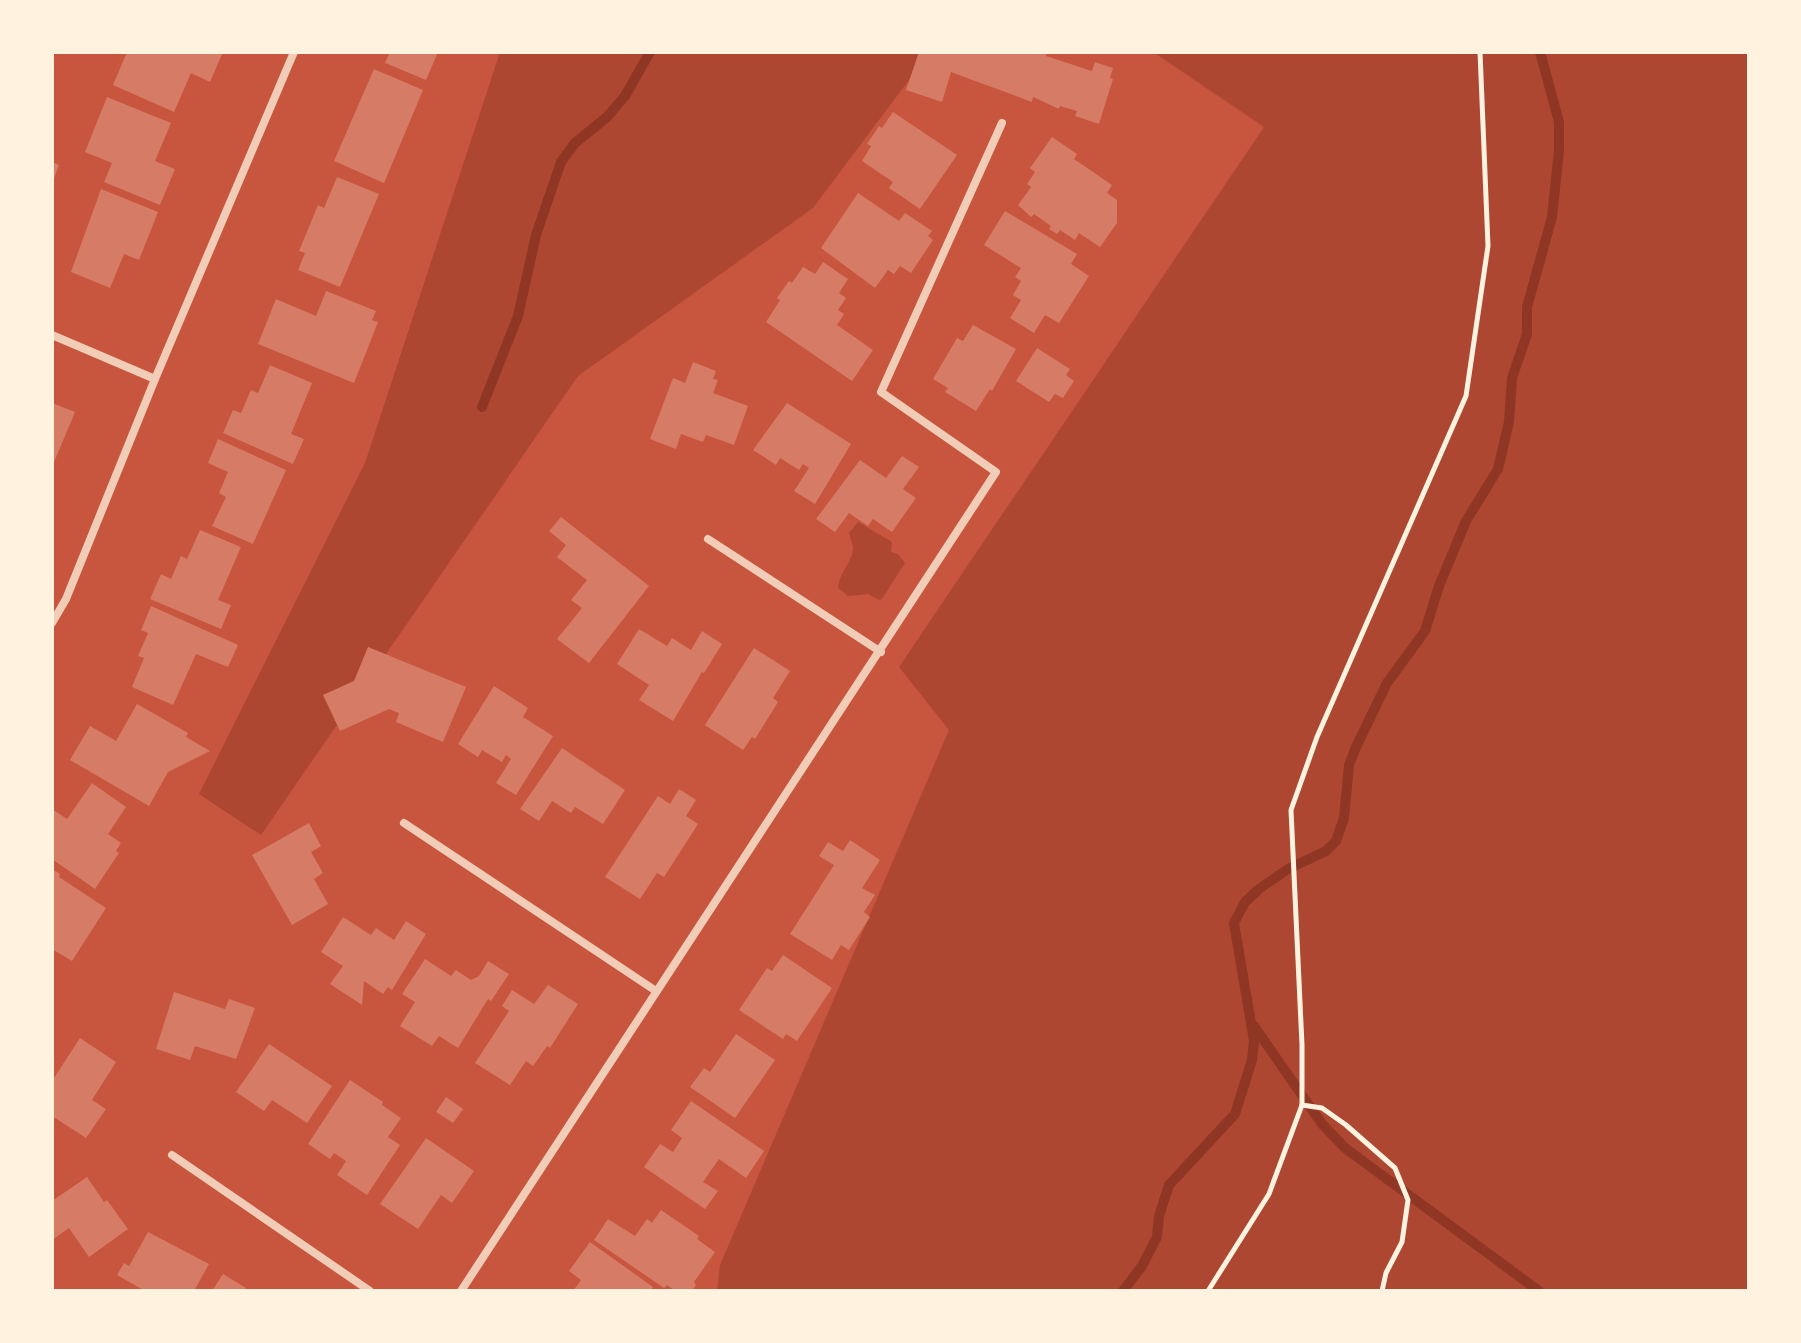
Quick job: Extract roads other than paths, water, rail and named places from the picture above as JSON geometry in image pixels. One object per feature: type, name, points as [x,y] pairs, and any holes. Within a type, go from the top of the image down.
[{"type":"street","points":[[52,623],[66,599],[155,379],[294,52]]},
{"type":"street","points":[[461,1291],[996,472],[881,392],[1002,123]]},
{"type":"street","points":[[52,335],[155,379]]},
{"type":"street","points":[[708,539],[881,652]]},
{"type":"street","points":[[404,823],[656,991]]},
{"type":"street","points":[[172,1155],[370,1291]]},
{"type":"waterway","points":[[482,407],[518,316],[536,235],[561,162],[575,143],[607,117],[625,96],[650,52]]},
{"type":"waterway","points":[[1123,1291],[1142,1266],[1157,1237],[1159,1216],[1169,1185],[1235,1114],[1252,1060],[1254,1041],[1234,923],[1245,902],[1259,889],[1288,869],[1326,851],[1336,841],[1344,818],[1349,765],[1356,747],[1387,683],[1425,631],[1439,586],[1466,521],[1498,469],[1509,422],[1512,378],[1527,334],[1527,307],[1552,217],[1559,150],[1559,122],[1540,52]]},
{"type":"waterway","points":[[1254,1026],[1322,1124],[1345,1148],[1539,1291]]}]
